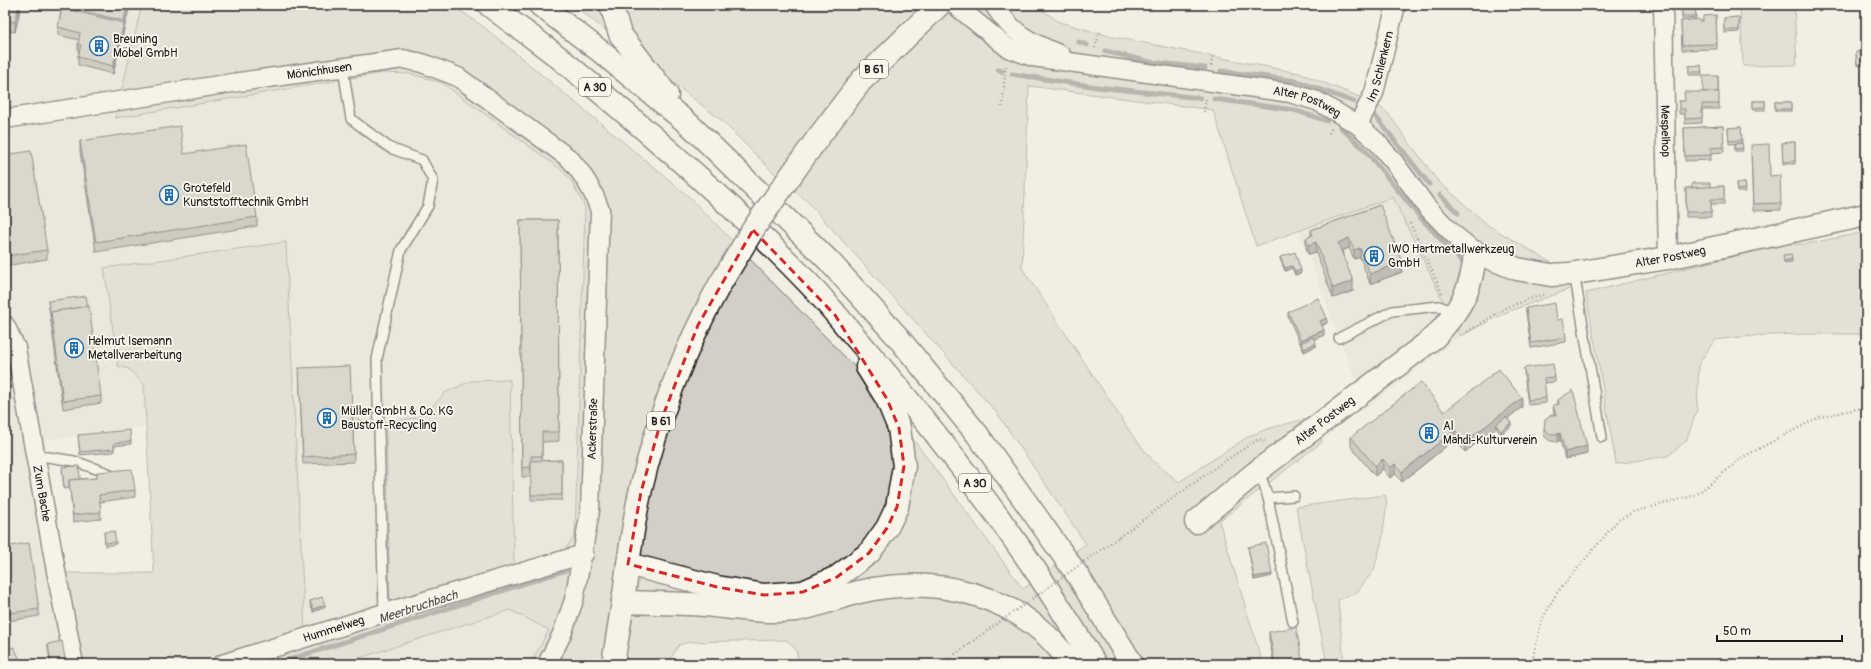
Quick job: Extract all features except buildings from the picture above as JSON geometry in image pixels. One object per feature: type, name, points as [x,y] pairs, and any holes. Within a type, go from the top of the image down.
[{"type":"main road","name":"A 30","points":[[488,5],[574,69],[707,184],[816,292],[898,387],[962,465],[1015,538],[1065,613],[1095,664]]},
{"type":"main road","name":"A 30","points":[[540,5],[600,51],[691,126],[828,260],[901,341],[977,434],[1033,512],[1078,576],[1132,664]]},
{"type":"main road","points":[[611,5],[620,34],[691,126]]},
{"type":"main road","name":"B 61","points":[[623,602],[628,564],[641,492],[661,421],[698,325],[719,286],[754,228],[816,139],[862,82],[939,5]]},
{"type":"main road","name":"Alter Postweg","points":[[1196,522],[1255,473],[1435,337],[1453,317],[1468,290],[1474,272],[1475,252],[1517,269],[1551,275],[1569,274],[1668,258],[1866,215]]},
{"type":"main road","points":[[628,564],[717,587],[764,595],[803,592],[837,577],[870,553],[887,528],[897,507],[904,466],[899,428],[886,399],[835,315]]},
{"type":"main road","points":[[613,664],[623,602],[703,605],[771,611],[797,609],[859,592],[891,586],[928,585],[956,589],[1006,606],[1044,633],[1073,664]]},
{"type":"street","name":"Alter Postweg","points":[[955,5],[1008,48],[1033,57],[1290,93],[1317,101],[1358,125],[1377,142],[1427,206],[1451,232],[1475,252]]},
{"type":"street","name":"Alter Postweg","points":[[994,5],[1004,19],[1025,39],[1080,64]]},
{"type":"street","name":"Im Schlenkern","points":[[1358,125],[1374,93],[1396,5]]},
{"type":"street","name":"Mespelhop","points":[[1663,5],[1668,258]]},
{"type":"street","name":"Mönichhusen","points":[[5,119],[232,83],[403,59],[422,63],[458,77],[570,159],[592,189]]},
{"type":"street","name":"Ackerstraße","points":[[547,664],[562,634],[574,600],[584,554],[590,511],[600,210],[592,189]]},
{"type":"street","name":"Zum Bache","points":[[5,325],[16,348],[74,664]]},
{"type":"street","name":"Hummelweg","points":[[222,664],[384,613],[584,554]]},
{"type":"lane","points":[[343,68],[351,119],[390,148],[422,160],[433,180],[428,206],[401,250],[378,359],[384,613]]},
{"type":"lane","points":[[1569,274],[1576,284],[1602,438]]},
{"type":"lane","points":[[1339,338],[1392,311],[1439,306],[1450,311],[1453,317]]},
{"type":"lane","points":[[35,455],[74,461],[108,473]]},
{"type":"lane","points":[[1255,473],[1263,482],[1268,498],[1293,622]]},
{"type":"lane","points":[[1268,498],[1294,496]]},
{"type":"path","points":[[1002,107],[1008,48]]},
{"type":"path","points":[[1410,223],[1453,317]]},
{"type":"path","points":[[1531,664],[1542,620],[1556,594],[1618,520],[1633,512],[1696,495],[1743,457],[1820,417],[1866,407]]},
{"type":"path","points":[[942,664],[1226,460],[1259,439],[1276,447],[1282,454]]},
{"type":"highlighted area","points":[[753,230],[835,315],[887,399],[899,428],[904,466],[897,507],[887,528],[869,553],[837,577],[803,592],[764,595],[717,587],[628,564],[641,492],[661,421],[698,325]]},
{"type":"shaded area","points":[[5,5],[142,5],[115,118],[382,73],[412,74],[442,83],[562,170],[572,182],[585,207],[575,536],[565,549],[514,565],[510,380],[446,392],[429,411],[415,418],[386,422],[390,601],[305,630],[286,242],[129,369],[144,385],[147,427],[45,440],[64,573],[83,664],[5,664]]},
{"type":"shaded area","points":[[142,5],[452,5],[485,28],[610,131],[686,194],[715,223],[878,391],[1023,589],[1086,544],[997,413],[807,201],[783,182],[721,120],[573,5],[1035,5],[1059,22],[1109,36],[1299,73],[1370,101],[1386,111],[1437,180],[1489,226],[1586,283],[1507,312],[1460,336],[1393,197],[1256,246],[1213,110],[1029,86],[1022,268],[1133,436],[1154,462],[1179,482],[1249,436],[1267,429],[1313,417],[1322,442],[1219,521],[1263,664],[799,664],[796,650],[787,640],[689,642],[679,645],[667,664],[530,664],[549,630],[510,610],[340,664],[83,664],[64,573],[154,573],[144,385],[129,369],[118,366],[104,268],[286,242],[305,630],[390,601],[386,422],[415,418],[428,411],[446,392],[471,381],[510,380],[514,565],[565,549],[575,536],[585,207],[572,182],[562,170],[442,83],[412,74],[382,73],[115,118]]},
{"type":"shaded area","points":[[1740,5],[1794,5],[1797,65],[1743,66]]},
{"type":"shaded area","points":[[1393,197],[1460,336],[1366,409],[1299,231]]},
{"type":"shaded area","points":[[1866,232],[1866,334],[1771,335],[1715,340],[1699,363],[1697,410],[1686,441],[1668,456],[1616,464],[1586,293],[1784,244],[1806,244]]},
{"type":"shaded area","points":[[1385,495],[1387,502],[1382,540],[1374,570],[1357,592],[1338,600],[1344,664],[1327,664],[1296,507]]},
{"type":"shaded area","points":[[510,610],[549,630],[530,664],[340,664]]},
{"type":"waterway","points":[[1079,42],[1087,45]]},
{"type":"waterway","points":[[1105,51],[1150,62],[1205,68]]},
{"type":"waterway","points":[[998,70],[1002,71]]},
{"type":"waterway","points":[[1221,71],[1297,81],[1354,102]]},
{"type":"waterway","points":[[1012,74],[1097,87],[1200,98]]},
{"type":"waterway","points":[[1214,99],[1294,110],[1327,121]]},
{"type":"waterway","points":[[1376,117],[1429,184]]},
{"type":"waterway","points":[[1340,127],[1365,150],[1419,216],[1462,262]]},
{"type":"waterway","points":[[1440,195],[1458,213]]},
{"type":"waterway","name":"Meerbruchbach","points":[[276,664],[566,570]]},
{"type":"place","name":"Breuning Möbel GmbH","points":[[99,46]]},
{"type":"place","name":"Grotefeld Kunststofftechnik GmbH","points":[[169,195]]},
{"type":"place","name":"IWO Hartmetallwerkzeug GmbH","points":[[1374,256]]},
{"type":"place","name":"Helmut Isemann Metallverarbeitung","points":[[74,348]]},
{"type":"place","name":"Müller GmbH & Co. KG Baustoff-Recycling","points":[[327,418]]},
{"type":"place","name":"Al Mahdi-Kulturverein","points":[[1429,433]]}]
